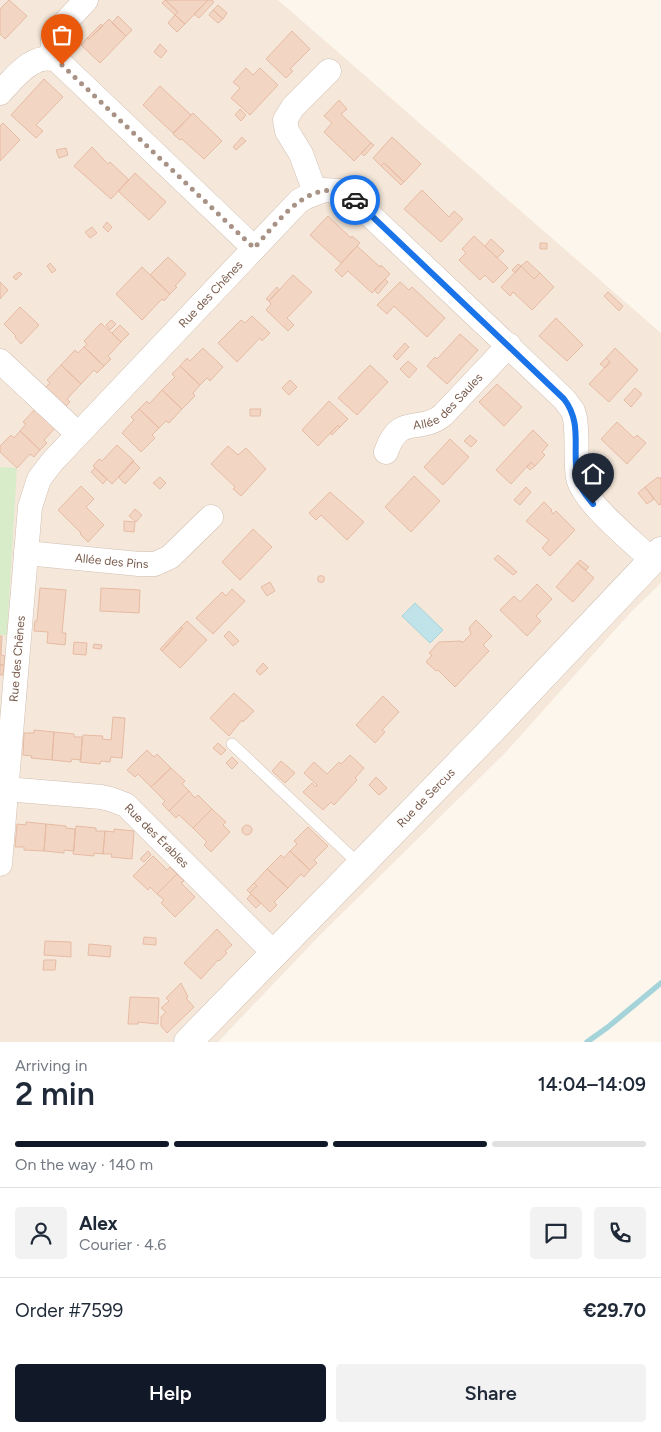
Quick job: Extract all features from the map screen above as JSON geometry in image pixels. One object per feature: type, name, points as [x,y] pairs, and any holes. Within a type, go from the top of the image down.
[{"type":"street","points":[[52,58],[53,40],[59,29],[86,0]]},
{"type":"street","points":[[0,93],[32,63],[45,58],[52,58],[67,69],[254,248]]},
{"type":"street","points":[[329,71],[293,107],[285,120],[286,131],[301,154],[315,192],[324,190],[339,191],[352,198],[564,399],[573,411],[576,425],[578,477],[583,491],[593,504],[656,556]]},
{"type":"street","name":"Rue des Chênes","points":[[0,864],[6,789],[5,738],[30,507],[34,489],[45,470],[78,434],[295,205],[306,196],[315,192]]},
{"type":"street","name":"Allée des Saules","points":[[386,452],[393,436],[401,429],[410,425],[432,422],[443,415],[508,345]]},
{"type":"street","points":[[0,361],[78,434]]},
{"type":"street","name":"Allée des Pins","points":[[26,553],[155,564],[170,557],[211,517]]},
{"type":"street","name":"Rue de Sercus","points":[[188,1042],[490,732],[656,556]]},
{"type":"street","name":"Rue des Érables","points":[[6,789],[101,797],[126,805],[274,953]]},
{"type":"lane","points":[[232,744],[360,865]]},
{"type":"shaded area","points":[[0,0],[278,0],[661,333],[661,583],[631,612],[505,753],[319,936],[218,1042],[0,1042]]},
{"type":"green space","points":[[0,467],[17,468],[7,635],[0,635]]},
{"type":"water","points":[[415,603],[443,630],[430,643],[402,616]]},
{"type":"building","points":[[9,0],[27,16],[5,39],[0,34],[0,9]]},
{"type":"building","points":[[165,0],[178,12],[175,15],[162,3]]},
{"type":"building","points":[[165,0],[208,0],[185,24],[175,15],[178,12]]},
{"type":"building","points":[[208,0],[214,2],[199,18],[194,14]]},
{"type":"building","points":[[218,5],[227,13],[223,19],[213,10]]},
{"type":"building","points":[[213,10],[223,19],[218,23],[209,15]]},
{"type":"building","points":[[175,15],[185,24],[177,32],[168,23]]},
{"type":"building","points":[[118,16],[132,30],[126,36],[112,23]]},
{"type":"building","points":[[109,19],[126,36],[100,63],[81,45]]},
{"type":"building","points":[[101,24],[103,26],[89,39],[87,38]]},
{"type":"building","points":[[292,31],[310,49],[290,69],[293,71],[286,78],[266,59]]},
{"type":"building","points":[[160,44],[167,51],[161,58],[154,52]]},
{"type":"building","points":[[246,68],[253,75],[260,68],[278,85],[250,115],[231,98],[240,88],[233,82]]},
{"type":"building","points":[[44,79],[63,97],[36,125],[43,131],[36,138],[11,115]]},
{"type":"building","points":[[160,86],[191,115],[173,133],[143,105]]},
{"type":"building","points":[[339,100],[347,109],[341,114],[371,143],[354,161],[324,132],[332,123],[324,116]]},
{"type":"building","points":[[240,109],[246,115],[241,121],[235,115]]},
{"type":"building","points":[[193,113],[222,141],[204,159],[182,139],[180,140],[173,134]]},
{"type":"building","points":[[3,123],[20,140],[0,161],[0,126]]},
{"type":"building","points":[[242,137],[246,141],[236,150],[233,147]]},
{"type":"building","points":[[392,137],[421,164],[404,182],[384,163],[381,166],[373,158]]},
{"type":"building","points":[[371,143],[374,145],[364,156],[361,153]]},
{"type":"building","points":[[92,147],[108,164],[110,162],[129,180],[111,199],[74,166]]},
{"type":"building","points":[[66,148],[68,155],[59,158],[56,150]]},
{"type":"building","points":[[384,163],[404,182],[401,185],[381,166]]},
{"type":"building","points":[[135,173],[166,202],[149,220],[118,191]]},
{"type":"building","points":[[422,190],[449,217],[454,211],[463,219],[441,242],[404,209]]},
{"type":"building","points":[[328,216],[351,238],[352,236],[360,243],[341,263],[310,235]]},
{"type":"building","points":[[107,222],[112,227],[108,232],[103,227]]},
{"type":"building","points":[[92,227],[97,233],[90,238],[85,232]]},
{"type":"building","points":[[474,236],[508,268],[493,283],[485,275],[480,280],[459,260],[466,253],[462,249]]},
{"type":"building","points":[[491,239],[504,251],[497,258],[485,246]]},
{"type":"building","points":[[540,243],[547,243],[547,249],[540,249]]},
{"type":"building","points":[[357,246],[390,274],[372,293],[348,271],[342,277],[335,270]]},
{"type":"building","points":[[168,257],[186,274],[170,294],[150,275]]},
{"type":"building","points":[[527,261],[540,273],[534,279],[521,266]]},
{"type":"building","points":[[50,263],[56,270],[52,273],[47,266]]},
{"type":"building","points":[[518,264],[521,266],[515,273],[512,270]]},
{"type":"building","points":[[521,266],[534,279],[540,273],[554,287],[532,310],[513,292],[510,296],[501,287]]},
{"type":"building","points":[[142,267],[170,294],[164,301],[162,299],[142,320],[116,294]]},
{"type":"building","points":[[19,272],[22,274],[16,280],[13,277]]},
{"type":"building","points":[[293,275],[312,292],[287,318],[294,325],[288,331],[266,310],[271,304],[269,301]]},
{"type":"building","points":[[385,279],[388,282],[378,294],[374,290]]},
{"type":"building","points":[[0,282],[8,290],[0,299]]},
{"type":"building","points":[[400,282],[409,290],[412,287],[445,318],[427,337],[394,306],[387,314],[377,305]]},
{"type":"building","points":[[277,287],[279,290],[269,301],[266,299]]},
{"type":"building","points":[[608,292],[623,306],[619,311],[604,296]]},
{"type":"building","points":[[20,307],[39,325],[21,344],[4,324]]},
{"type":"building","points":[[252,316],[270,333],[262,341],[260,338],[237,362],[218,343],[241,320],[245,323]]},
{"type":"building","points":[[556,318],[583,345],[567,361],[539,336]]},
{"type":"building","points":[[111,320],[116,324],[110,330],[106,325]]},
{"type":"building","points":[[101,323],[121,342],[108,356],[111,359],[104,366],[84,347],[87,344],[84,341]]},
{"type":"building","points":[[120,325],[129,334],[121,342],[112,333]]},
{"type":"building","points":[[460,334],[478,350],[447,384],[427,366],[435,357],[437,359]]},
{"type":"building","points":[[405,343],[409,347],[397,360],[393,356]]},
{"type":"building","points":[[84,347],[104,366],[97,373],[94,370],[81,384],[61,365],[75,350],[78,353]]},
{"type":"building","points":[[203,348],[223,367],[210,381],[207,378],[200,385],[180,366],[187,358],[190,361]]},
{"type":"building","points":[[615,348],[638,370],[609,402],[589,384],[610,362],[606,358]]},
{"type":"building","points":[[606,358],[610,362],[605,368],[600,364]]},
{"type":"building","points":[[408,361],[417,369],[409,378],[400,369]]},
{"type":"building","points":[[61,365],[81,384],[67,399],[70,402],[64,408],[44,389],[50,383],[47,380]]},
{"type":"building","points":[[370,365],[388,382],[357,415],[338,398]]},
{"type":"building","points":[[180,366],[200,385],[193,393],[195,396],[182,409],[162,390],[175,377],[172,374]]},
{"type":"building","points":[[290,380],[297,387],[289,395],[282,388]]},
{"type":"building","points":[[497,384],[522,407],[504,426],[479,402]]},
{"type":"building","points":[[635,388],[642,394],[631,407],[624,400]]},
{"type":"building","points":[[162,390],[182,409],[169,423],[166,421],[159,428],[139,409],[147,401],[149,404]]},
{"type":"building","points":[[329,401],[348,419],[340,427],[338,425],[318,446],[302,430]]},
{"type":"building","points":[[37,407],[57,426],[44,440],[47,443],[40,450],[20,431],[26,424],[23,422]]},
{"type":"building","points":[[139,409],[159,428],[152,435],[155,438],[141,452],[122,433],[134,420],[131,417]]},
{"type":"building","points":[[250,409],[261,409],[260,416],[250,416]]},
{"type":"building","points":[[617,422],[634,438],[637,435],[646,443],[627,464],[601,439]]},
{"type":"building","points":[[338,425],[340,427],[332,435],[330,433]]},
{"type":"building","points":[[533,430],[548,445],[542,452],[545,455],[535,466],[531,462],[511,484],[496,470]]},
{"type":"building","points":[[20,431],[40,450],[34,457],[30,454],[17,468],[0,452],[0,446],[11,435],[14,438]]},
{"type":"building","points":[[470,435],[477,441],[471,447],[464,441]]},
{"type":"building","points":[[450,439],[469,457],[443,485],[424,467]]},
{"type":"building","points":[[117,445],[134,461],[112,484],[93,466],[99,459],[102,461]]},
{"type":"building","points":[[228,446],[238,455],[246,448],[266,469],[241,496],[233,489],[235,487],[211,464]]},
{"type":"building","points":[[133,461],[140,468],[125,484],[118,477]]},
{"type":"building","points":[[531,462],[535,466],[530,470],[527,467]]},
{"type":"building","points":[[95,468],[107,479],[103,484],[91,472]]},
{"type":"building","points":[[414,476],[440,501],[411,532],[385,507]]},
{"type":"building","points":[[160,477],[166,483],[160,489],[153,483]]},
{"type":"building","points":[[658,477],[659,479],[661,477],[661,504],[659,505],[645,487]]},
{"type":"building","points":[[81,486],[94,499],[86,507],[104,525],[88,542],[58,510]]},
{"type":"building","points":[[526,487],[531,492],[520,505],[514,500]]},
{"type":"building","points":[[645,487],[654,499],[647,504],[638,493]]},
{"type":"building","points":[[330,492],[364,522],[347,540],[321,515],[316,520],[309,513]]},
{"type":"building","points":[[544,502],[552,510],[553,514],[556,511],[575,530],[550,556],[542,548],[549,540],[526,521]]},
{"type":"building","points":[[135,509],[142,515],[136,522],[129,516]]},
{"type":"building","points":[[124,521],[135,522],[134,532],[124,531]]},
{"type":"building","points":[[253,529],[272,547],[240,580],[222,562]]},
{"type":"building","points":[[498,555],[517,572],[513,575],[494,559]]},
{"type":"building","points":[[580,560],[589,567],[586,570],[577,563]]},
{"type":"building","points":[[577,563],[594,578],[573,602],[556,587]]},
{"type":"building","points":[[321,575],[325,579],[321,583],[317,579]]},
{"type":"building","points":[[270,582],[275,591],[267,596],[261,587]]},
{"type":"building","points":[[537,584],[552,599],[536,616],[541,621],[527,636],[500,610],[514,596],[520,602]]},
{"type":"building","points":[[40,588],[66,590],[62,633],[66,633],[65,645],[47,643],[48,632],[34,631],[35,621],[37,621]]},
{"type":"building","points":[[101,588],[140,590],[139,613],[100,611]]},
{"type":"building","points":[[232,589],[245,601],[213,634],[196,618],[222,592],[226,596]]},
{"type":"building","points":[[476,620],[492,636],[483,645],[489,651],[455,687],[438,670],[436,671],[426,662],[432,655],[429,653],[439,642],[461,641],[462,643],[471,634],[469,628]]},
{"type":"building","points":[[187,621],[207,640],[180,668],[162,651]]},
{"type":"building","points":[[181,627],[182,629],[162,651],[160,649]]},
{"type":"building","points":[[229,631],[239,641],[233,646],[224,636]]},
{"type":"building","points":[[0,636],[2,636],[1,655],[5,656],[4,665],[0,665]]},
{"type":"building","points":[[74,642],[87,643],[86,655],[73,654]]},
{"type":"building","points":[[94,644],[102,645],[101,649],[93,648]]},
{"type":"building","points":[[263,663],[268,668],[260,675],[256,671]]},
{"type":"building","points":[[0,665],[4,665],[3,675],[0,675]]},
{"type":"building","points":[[234,693],[254,711],[243,722],[242,720],[229,736],[210,718]]},
{"type":"building","points":[[383,696],[399,712],[382,730],[385,732],[375,743],[356,725]]},
{"type":"building","points":[[113,717],[125,718],[122,758],[111,757],[110,762],[101,761],[100,764],[80,762],[83,735],[103,736],[102,739],[111,740]]},
{"type":"building","points":[[34,730],[54,732],[52,760],[31,758],[32,756],[23,755],[24,733],[34,733]]},
{"type":"building","points":[[54,732],[74,734],[74,737],[82,737],[81,760],[72,759],[71,762],[52,760]]},
{"type":"building","points":[[218,743],[226,750],[221,755],[213,748]]},
{"type":"building","points":[[147,750],[154,757],[157,754],[171,768],[151,787],[138,774],[135,777],[127,770]]},
{"type":"building","points":[[350,755],[364,768],[355,778],[357,780],[334,805],[331,802],[323,810],[303,792],[312,783],[316,787],[317,785],[304,773],[314,762],[327,774],[339,762],[341,764]]},
{"type":"building","points":[[232,757],[238,763],[232,769],[226,763]]},
{"type":"building","points":[[281,761],[295,773],[285,783],[272,771]]},
{"type":"building","points":[[171,768],[185,781],[182,784],[189,791],[169,811],[162,804],[165,801],[151,787]]},
{"type":"building","points":[[376,777],[387,788],[379,795],[369,785]]},
{"type":"building","points":[[189,791],[195,798],[198,795],[212,809],[193,828],[179,815],[176,818],[169,811]]},
{"type":"building","points":[[212,809],[226,822],[223,825],[230,832],[211,852],[204,845],[207,842],[193,828]]},
{"type":"building","points":[[26,822],[46,824],[44,851],[24,850],[24,847],[15,847],[17,824],[26,825]]},
{"type":"building","points":[[46,824],[75,829],[74,851],[64,850],[64,853],[44,851]]},
{"type":"building","points":[[247,825],[252,830],[247,835],[242,830]]},
{"type":"building","points":[[76,826],[96,828],[96,831],[105,831],[103,854],[94,853],[94,856],[73,854]]},
{"type":"building","points":[[308,827],[328,846],[314,860],[317,863],[310,870],[290,851],[297,844],[294,841]]},
{"type":"building","points":[[114,829],[134,831],[132,859],[111,857],[112,854],[103,854],[105,831],[114,832]]},
{"type":"building","points":[[148,851],[151,855],[144,862],[140,859]]},
{"type":"building","points":[[290,851],[310,870],[304,877],[301,874],[288,888],[267,869],[281,855],[284,858]]},
{"type":"building","points":[[153,856],[167,870],[170,867],[177,874],[157,894],[150,887],[148,890],[133,876]]},
{"type":"building","points":[[267,869],[288,888],[274,902],[277,905],[270,912],[250,893],[257,886],[254,883]]},
{"type":"building","points":[[177,874],[184,881],[181,883],[195,897],[175,917],[161,903],[164,900],[157,894]]},
{"type":"building","points":[[254,883],[257,886],[250,893],[247,890]]},
{"type":"building","points":[[251,894],[261,903],[256,908],[247,899]]},
{"type":"building","points":[[217,929],[232,945],[225,951],[227,953],[201,979],[184,963]]},
{"type":"building","points":[[144,937],[156,938],[156,945],[143,944]]},
{"type":"building","points":[[45,941],[71,942],[71,957],[44,955]]},
{"type":"building","points":[[89,944],[111,946],[110,957],[88,955]]},
{"type":"building","points":[[44,960],[56,960],[55,970],[43,970]]},
{"type":"building","points":[[181,983],[188,997],[186,998],[194,1007],[167,1033],[161,1026],[161,1017],[166,1012],[161,1008],[169,1001],[166,998]]},
{"type":"building","points":[[130,997],[159,998],[158,1024],[138,1022],[138,1024],[128,1024]]},
{"type":"waterway","points":[[587,1042],[661,983]]},
{"type":"way so far","points":[[62,65],[254,248],[291,208],[306,196],[315,192],[332,190],[346,194],[355,200]]},
{"type":"route","points":[[355,200],[495,332],[569,405],[573,411],[576,425],[579,483],[593,504]]}]
